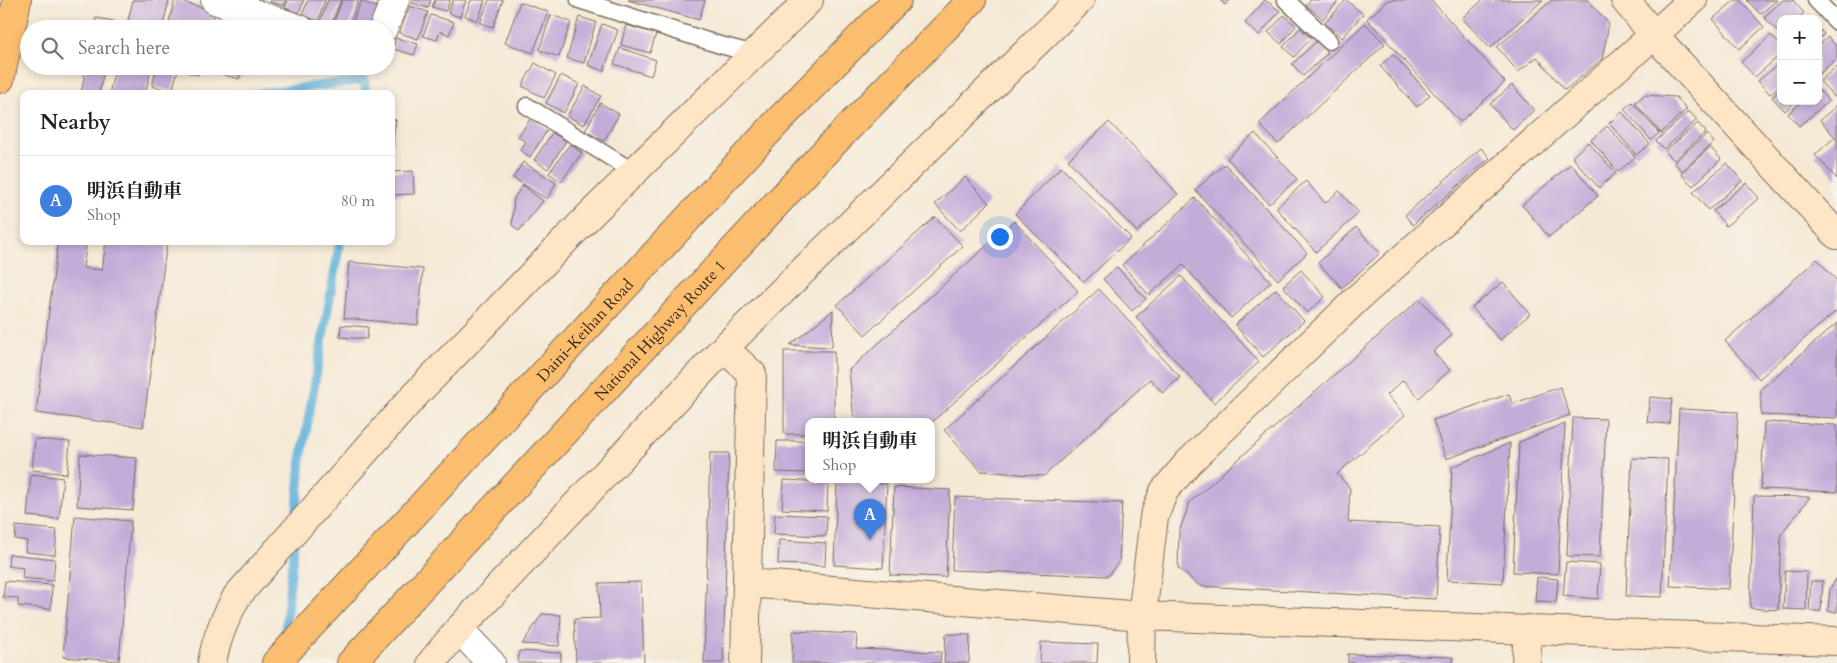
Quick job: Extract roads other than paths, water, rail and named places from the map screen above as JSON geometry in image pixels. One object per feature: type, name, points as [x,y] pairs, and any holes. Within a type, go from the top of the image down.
[{"type":"main road","points":[[0,79],[17,0]]},
{"type":"main road","points":[[268,663],[453,461],[887,0]]},
{"type":"main road","name":"Daini-Keihan Road","points":[[276,663],[768,132],[897,0]]},
{"type":"main road","points":[[343,663],[806,161],[961,0]]},
{"type":"main road","name":"National Highway Route 1","points":[[351,663],[817,160],[972,0]]},
{"type":"street","points":[[215,0],[274,20]]},
{"type":"street","points":[[387,20],[395,0]]},
{"type":"street","points":[[212,663],[215,643],[236,596],[415,395],[634,172],[809,0]]},
{"type":"street","points":[[430,663],[459,629],[724,348],[1080,0]]},
{"type":"street","points":[[1625,0],[1837,235]]},
{"type":"street","points":[[1140,663],[1142,616],[1154,517],[1164,491],[1188,463],[1360,296],[1693,0]]},
{"type":"street","points":[[724,348],[752,374],[745,663]]},
{"type":"street","points":[[748,583],[1142,616],[1837,641]]},
{"type":"street","points":[[459,629],[491,663]]},
{"type":"street","points":[[1526,663],[1528,630]]},
{"type":"lane","points":[[579,0],[720,45],[755,54]]},
{"type":"lane","points":[[1286,0],[1328,41]]},
{"type":"lane","points":[[1816,0],[1837,22]]},
{"type":"lane","points":[[527,106],[634,172]]},
{"type":"waterway","points":[[285,90],[365,80],[365,90]]},
{"type":"waterway","points":[[296,520],[301,460],[339,245]]},
{"type":"waterway","points":[[284,644],[294,543]]},
{"type":"place","name":"明浜自動車","points":[[870,540]]}]
